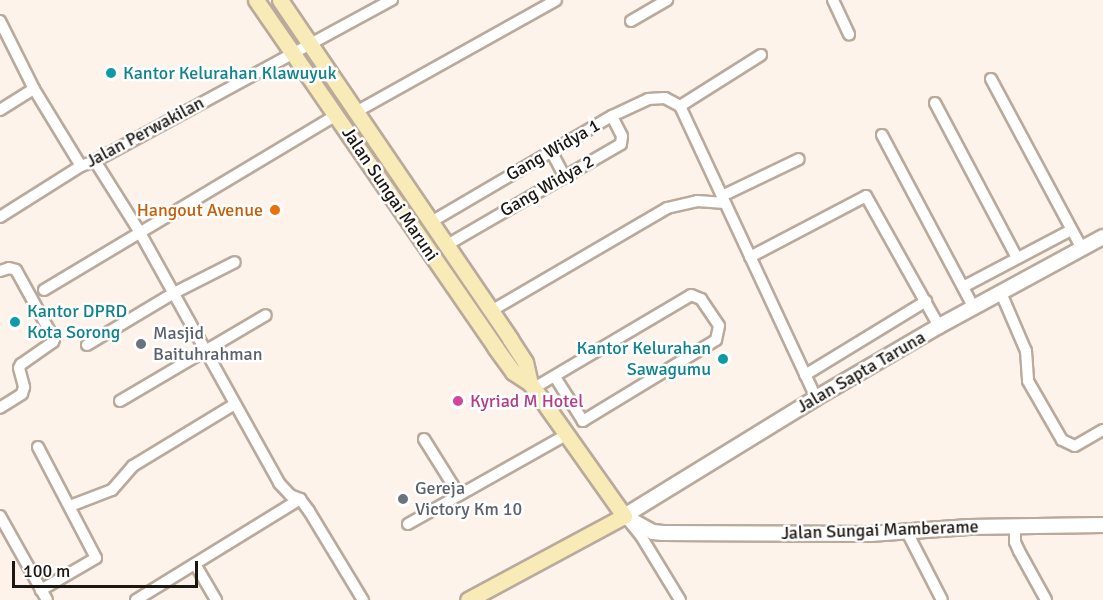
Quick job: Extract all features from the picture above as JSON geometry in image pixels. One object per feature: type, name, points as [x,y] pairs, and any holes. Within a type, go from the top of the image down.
[{"type":"main road","name":"Jalan Sungai Maruni","points":[[256,0],[513,372],[532,386]]},
{"type":"main road","name":"Jalan Sungai Maruni","points":[[280,0],[525,362],[532,386],[624,516]]},
{"type":"main road","points":[[468,600],[624,516]]},
{"type":"street","name":"Jalan Perwakilan","points":[[0,217],[81,166],[95,161],[392,0]]},
{"type":"street","points":[[356,112],[556,0]]},
{"type":"street","points":[[631,21],[649,4],[667,0]]},
{"type":"street","points":[[833,0],[849,35]]},
{"type":"street","points":[[0,21],[3,35],[81,166]]},
{"type":"street","points":[[761,55],[680,106],[816,398]]},
{"type":"street","points":[[991,79],[1082,249]]},
{"type":"street","points":[[0,110],[34,89]]},
{"type":"street","name":"Gang Widya 1","points":[[431,222],[612,116],[653,98],[665,98],[680,106]]},
{"type":"street","points":[[934,103],[1017,258]]},
{"type":"street","points":[[44,290],[336,115]]},
{"type":"street","name":"Gang Widya 2","points":[[447,245],[622,142],[622,136],[612,116]]},
{"type":"street","points":[[882,135],[974,308]]},
{"type":"street","points":[[551,151],[564,175]]},
{"type":"street","points":[[491,311],[667,208],[697,201],[723,200],[799,159]]},
{"type":"street","points":[[95,161],[140,231],[203,350],[279,483],[290,495],[300,500],[314,518],[363,600]]},
{"type":"street","points":[[750,257],[866,196],[939,326]]},
{"type":"street","points":[[963,287],[1071,231]]},
{"type":"street","name":"Jalan Sapta Taruna","points":[[624,516],[816,398],[939,326],[1103,237]]},
{"type":"street","points":[[87,345],[174,293],[235,262]]},
{"type":"street","points":[[0,271],[9,268],[16,270],[54,338],[53,342],[21,364],[19,372],[24,387],[22,394],[0,408]]},
{"type":"street","points":[[1001,293],[1026,351],[1028,381],[1062,440],[1075,446],[1103,430]]},
{"type":"street","points":[[532,386],[555,377],[691,295],[702,299],[720,326],[716,340],[583,421],[555,377]]},
{"type":"street","points":[[805,375],[926,301]]},
{"type":"street","points":[[120,401],[203,350],[266,315]]},
{"type":"street","points":[[70,506],[111,490],[133,466],[235,404]]},
{"type":"street","points":[[408,524],[566,435]]},
{"type":"street","points":[[424,439],[459,495]]},
{"type":"street","points":[[0,516],[44,595],[96,558],[38,447]]},
{"type":"street","points":[[136,600],[300,500]]},
{"type":"street","name":"Jalan Sungai Mamberame","points":[[624,516],[642,528],[663,533],[870,534],[969,527],[1103,525]]},
{"type":"street","name":"Jalan Sungai Maruni","points":[[624,516],[641,536],[679,600]]},
{"type":"street","points":[[1015,527],[1019,551],[1046,600]]},
{"type":"street","points":[[907,532],[942,600]]},
{"type":"street","points":[[195,564],[216,600]]},
{"type":"place","name":"Kantor Kelurahan Klawuyuk","points":[[111,73]]},
{"type":"place","name":"Hangout Avenue","points":[[275,210]]},
{"type":"place","name":"Kantor DPRD Kota Sorong","points":[[15,322]]},
{"type":"place","name":"Masjid Baituhrahman","points":[[141,344]]},
{"type":"place","name":"Kantor Kelurahan Sawagumu","points":[[723,359]]},
{"type":"place","name":"Kyriad M Hotel","points":[[458,401]]},
{"type":"place","name":"Gereja Victory Km 10","points":[[403,499]]}]
